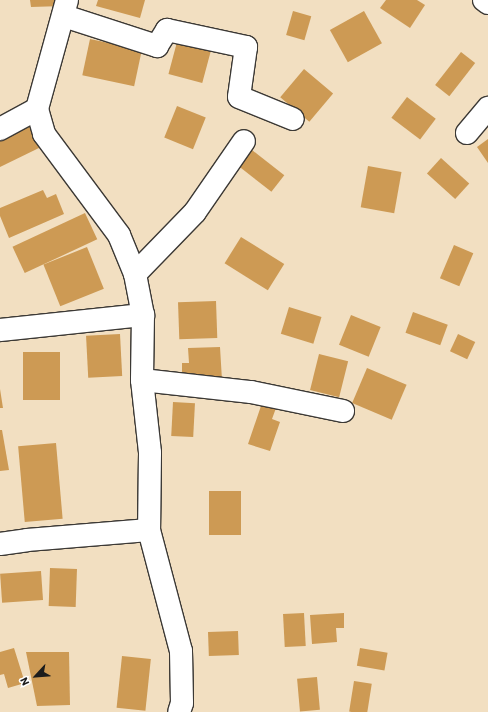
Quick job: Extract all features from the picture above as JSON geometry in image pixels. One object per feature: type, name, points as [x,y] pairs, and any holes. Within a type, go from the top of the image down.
[{"type":"street","points":[[484,0],[488,3]]},
{"type":"street","points":[[178,712],[182,703],[180,651],[149,530],[150,452],[142,380],[143,315],[135,274],[119,235],[44,134],[37,109],[65,8],[157,46],[167,30],[246,47],[239,97],[293,119]]},
{"type":"street","points":[[467,133],[488,108]]},
{"type":"street","points":[[0,129],[37,109]]},
{"type":"street","points":[[135,274],[196,212],[244,141]]},
{"type":"street","points":[[0,330],[143,315]]},
{"type":"street","points":[[142,380],[251,392],[343,411]]},
{"type":"street","points":[[0,544],[27,540],[149,530]]},
{"type":"building","points":[[30,0],[63,0],[63,6],[31,7]]},
{"type":"building","points":[[98,0],[145,0],[140,18],[96,6]]},
{"type":"building","points":[[386,0],[417,0],[425,5],[410,28],[380,8]]},
{"type":"building","points":[[293,11],[311,16],[304,40],[286,35]]},
{"type":"building","points":[[364,11],[382,43],[348,62],[330,30]]},
{"type":"building","points":[[90,39],[142,50],[134,86],[82,75]]},
{"type":"building","points":[[177,42],[211,51],[202,83],[168,74]]},
{"type":"building","points":[[461,52],[475,63],[449,96],[435,85]]},
{"type":"building","points":[[304,69],[333,93],[309,122],[280,97]]},
{"type":"building","points":[[407,97],[436,119],[420,139],[391,118]]},
{"type":"building","points":[[177,106],[206,118],[193,149],[164,138]]},
{"type":"building","points":[[31,126],[41,147],[0,167],[0,141]]},
{"type":"building","points":[[488,139],[488,163],[477,147]]},
{"type":"building","points":[[252,150],[284,175],[271,192],[239,167]]},
{"type":"building","points":[[441,158],[469,183],[455,199],[427,174]]},
{"type":"building","points":[[368,166],[401,172],[394,213],[361,207]]},
{"type":"building","points":[[43,190],[47,198],[56,194],[64,214],[9,238],[0,216],[0,208]]},
{"type":"building","points":[[85,213],[97,239],[25,273],[12,247]]},
{"type":"building","points":[[241,237],[284,264],[268,290],[225,263]]},
{"type":"building","points":[[454,245],[473,253],[459,286],[440,278]]},
{"type":"building","points":[[87,247],[104,289],[60,306],[43,265]]},
{"type":"building","points":[[216,301],[217,338],[179,339],[178,302]]},
{"type":"building","points":[[289,307],[322,317],[313,344],[281,334]]},
{"type":"building","points":[[413,312],[448,325],[440,345],[405,333]]},
{"type":"building","points":[[351,315],[381,327],[369,357],[339,345]]},
{"type":"building","points":[[120,334],[122,376],[88,378],[86,336]]},
{"type":"building","points":[[458,334],[475,342],[467,359],[450,351]]},
{"type":"building","points":[[220,347],[222,380],[182,381],[182,363],[189,363],[188,348]]},
{"type":"building","points":[[23,352],[60,352],[60,400],[23,400]]},
{"type":"building","points":[[319,354],[348,361],[339,397],[310,390]]},
{"type":"building","points":[[367,368],[407,385],[392,420],[352,403]]},
{"type":"building","points":[[0,389],[3,408],[0,408]]},
{"type":"building","points":[[173,402],[195,403],[193,437],[171,436]]},
{"type":"building","points":[[262,403],[276,408],[272,419],[280,422],[270,451],[248,444]]},
{"type":"building","points":[[0,430],[2,430],[9,470],[0,471]]},
{"type":"building","points":[[56,443],[63,519],[25,522],[18,446]]},
{"type":"building","points":[[209,491],[241,491],[241,535],[209,535]]},
{"type":"building","points":[[50,568],[77,569],[76,607],[49,606]]},
{"type":"building","points":[[41,571],[43,600],[2,603],[0,574]]},
{"type":"building","points":[[304,613],[306,646],[285,647],[283,614]]},
{"type":"building","points":[[344,613],[344,628],[336,628],[337,642],[312,644],[310,615]]},
{"type":"building","points":[[238,631],[239,655],[209,656],[208,632]]},
{"type":"building","points":[[14,648],[25,683],[8,688],[4,674],[0,675],[0,652]]},
{"type":"building","points":[[360,648],[388,653],[384,671],[357,666]]},
{"type":"building","points":[[26,652],[69,652],[70,705],[37,706]]},
{"type":"building","points":[[122,656],[151,659],[145,711],[117,708]]},
{"type":"building","points":[[317,677],[320,710],[300,712],[297,679]]},
{"type":"building","points":[[354,681],[372,684],[367,712],[349,712]]}]
